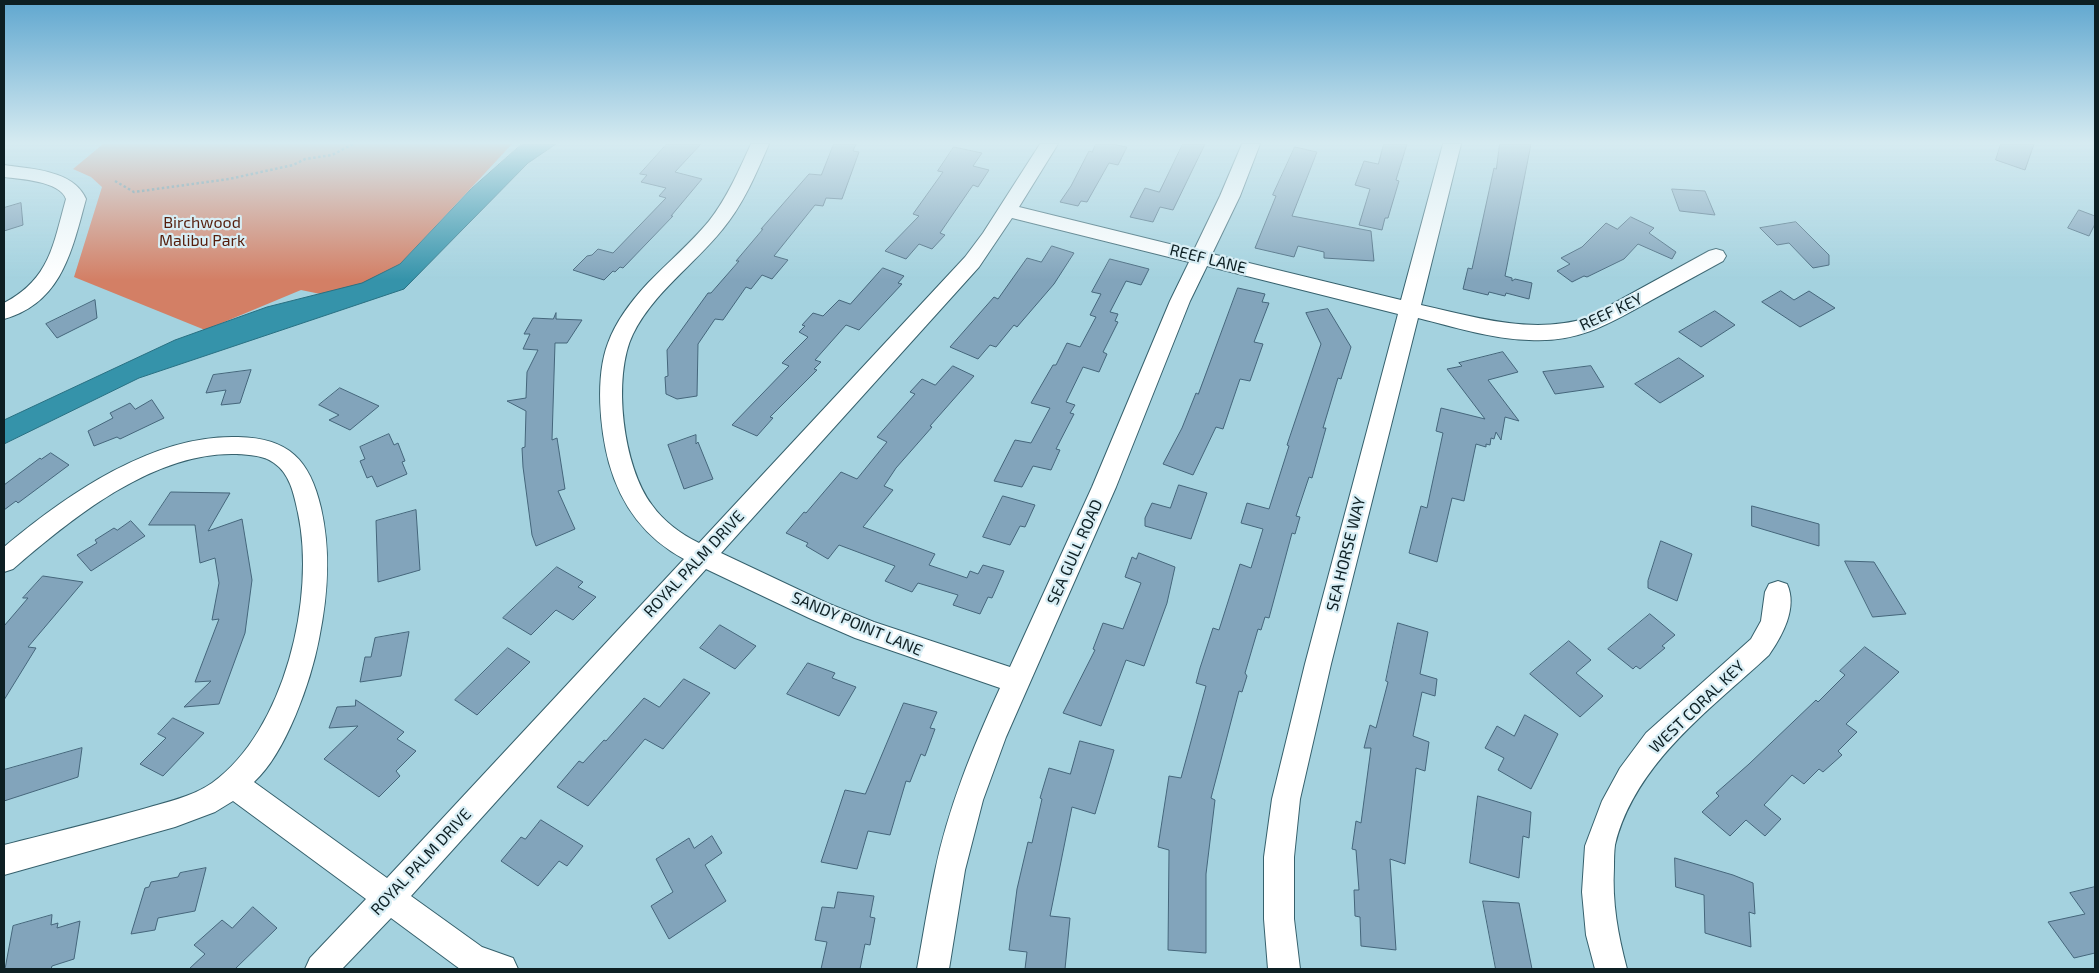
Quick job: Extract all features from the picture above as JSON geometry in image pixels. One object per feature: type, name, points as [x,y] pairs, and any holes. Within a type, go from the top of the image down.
[{"type":"street","points":[[4,312],[30,298],[46,282],[76,199],[76,194],[72,189]]},
{"type":"street","name":"SANDY POINT LANE","points":[[739,189],[734,200],[716,225],[634,313],[622,334],[614,356],[612,378],[614,426],[619,456],[629,489],[638,506],[654,525],[675,541],[841,621],[917,650],[1018,682]]},
{"type":"street","name":"ROYAL PALM DRIVE","points":[[321,969],[426,858],[972,262],[1021,189]]},
{"type":"street","name":"SEA GULL ROAD","points":[[933,969],[950,870],[969,800],[992,737],[1104,487],[1200,257],[1233,189]]},
{"type":"street","name":"SEA HORSE WAY","points":[[1284,969],[1279,919],[1280,857],[1286,799],[1318,664],[1440,189]]},
{"type":"street","name":"REEF LANE","points":[[1008,211],[1408,309]]},
{"type":"street","name":"REEF KEY","points":[[1408,309],[1505,331],[1556,332],[1594,323],[1716,256]]},
{"type":"street","points":[[4,562],[58,518],[97,493],[161,460],[190,450],[219,445],[242,444],[262,448],[279,455],[292,466],[302,482],[312,512],[317,547],[316,595],[307,642],[291,691],[265,748],[250,768],[233,784],[198,806],[90,838],[4,860]]},
{"type":"street","name":"WEST CORAL KEY","points":[[1611,969],[1602,934],[1597,892],[1600,846],[1612,811],[1630,778],[1656,742],[1760,648],[1772,631],[1778,613],[1778,592]]},
{"type":"street","points":[[233,784],[474,960],[502,969]]},
{"type":"path","points":[[130,189],[134,192],[153,189]]},
{"type":"green space","name":"Birchwood Malibu Park","points":[[101,189],[470,189],[364,303],[301,290],[205,330],[74,277]]},
{"type":"water","points":[[471,189],[502,189],[404,289],[139,378],[4,444],[4,420],[175,340],[267,307],[362,283],[400,264]]},
{"type":"building","points":[[665,189],[693,189],[671,216],[673,216],[623,268],[620,267],[615,272],[613,271],[604,280],[573,270],[587,256],[592,255],[598,249],[613,253],[666,198],[659,196]]},
{"type":"building","points":[[796,189],[845,189],[842,199],[826,198],[823,206],[815,205],[774,256],[788,260],[772,279],[762,275],[751,289],[746,287],[723,320],[715,319],[698,344],[697,396],[677,399],[666,394],[665,377],[668,376],[667,350],[708,293],[711,293],[739,261],[736,261],[763,229],[761,229]]},
{"type":"building","points":[[931,189],[970,189],[940,233],[945,235],[932,249],[919,244],[906,259],[885,251],[919,216],[913,214]]},
{"type":"building","points":[[1069,189],[1094,189],[1087,202],[1081,201],[1078,206],[1060,202]]},
{"type":"building","points":[[1144,189],[1159,192],[1160,189],[1183,189],[1173,210],[1160,207],[1153,222],[1130,217]]},
{"type":"building","points":[[1276,189],[1302,189],[1292,216],[1371,231],[1374,261],[1324,258],[1324,252],[1298,246],[1294,257],[1255,248],[1276,196],[1273,195]]},
{"type":"building","points":[[1370,189],[1397,189],[1388,218],[1385,218],[1382,230],[1359,225]]},
{"type":"building","points":[[1489,189],[1522,189],[1505,276],[1512,278],[1512,281],[1515,279],[1532,283],[1529,299],[1506,293],[1505,296],[1489,292],[1488,295],[1463,289],[1468,268],[1472,269]]},
{"type":"building","points":[[1672,189],[1705,191],[1715,215],[1680,211]]},
{"type":"building","points":[[21,203],[23,225],[4,231],[4,208]]},
{"type":"building","points":[[2079,210],[2095,216],[2095,224],[2089,236],[2068,228]]},
{"type":"building","points":[[1631,217],[1654,228],[1649,233],[1676,252],[1672,259],[1638,244],[1624,259],[1572,282],[1557,271],[1570,264],[1561,258],[1582,247],[1606,223],[1617,229]]},
{"type":"building","points":[[1796,222],[1829,255],[1829,265],[1813,268],[1789,243],[1777,245],[1760,228]]},
{"type":"building","points":[[1052,246],[1074,253],[1054,284],[1017,327],[1014,325],[996,347],[990,345],[978,359],[950,347],[994,297],[998,299],[1027,258],[1041,262]]},
{"type":"building","points":[[1110,259],[1149,269],[1141,285],[1126,281],[1110,312],[1118,314],[1115,321],[1118,322],[1103,352],[1107,354],[1099,372],[1083,367],[1066,402],[1075,405],[1070,413],[1074,414],[1056,449],[1060,450],[1051,470],[1033,466],[1022,487],[994,481],[1015,440],[1031,443],[1050,408],[1031,403],[1053,365],[1056,365],[1067,343],[1080,347],[1096,317],[1090,315],[1101,294],[1092,292]]},
{"type":"building","points":[[883,268],[904,276],[898,283],[902,284],[859,330],[846,325],[815,360],[821,362],[814,369],[817,370],[770,417],[773,418],[757,436],[732,425],[789,366],[782,363],[808,337],[799,332],[805,326],[802,325],[813,313],[823,316],[839,300],[850,304]]},
{"type":"building","points":[[1238,288],[1265,294],[1262,302],[1269,303],[1254,342],[1263,344],[1250,381],[1240,379],[1223,429],[1216,427],[1193,475],[1163,464],[1182,428],[1196,393],[1198,394]]},
{"type":"building","points":[[1781,291],[1794,300],[1809,291],[1835,308],[1800,327],[1762,302]]},
{"type":"building","points":[[95,300],[97,318],[57,338],[46,324]]},
{"type":"building","points":[[1328,309],[1351,347],[1341,379],[1338,378],[1323,428],[1326,428],[1312,478],[1309,477],[1296,516],[1300,517],[1295,534],[1292,533],[1269,618],[1265,617],[1261,630],[1258,629],[1245,673],[1247,676],[1242,692],[1239,691],[1211,798],[1215,800],[1206,874],[1206,953],[1168,950],[1169,850],[1158,847],[1169,776],[1181,778],[1206,686],[1196,683],[1213,628],[1219,630],[1240,564],[1251,568],[1263,529],[1241,523],[1247,503],[1269,509],[1289,446],[1287,445],[1321,344],[1306,313]]},
{"type":"building","points":[[1715,311],[1735,325],[1701,347],[1679,332]]},
{"type":"building","points":[[556,313],[556,319],[582,320],[567,343],[555,343],[552,440],[557,438],[565,489],[558,491],[575,529],[536,546],[532,535],[523,467],[522,448],[525,447],[526,411],[507,401],[526,398],[527,372],[538,350],[523,349],[530,334],[524,334],[533,318],[553,319]]},
{"type":"building","points":[[1503,352],[1518,372],[1488,380],[1519,421],[1505,417],[1501,440],[1496,432],[1494,439],[1491,438],[1490,445],[1486,444],[1486,447],[1476,444],[1464,501],[1452,498],[1437,562],[1409,553],[1421,506],[1427,508],[1443,433],[1436,431],[1441,408],[1485,419],[1447,369],[1462,366],[1459,363]]},
{"type":"building","points":[[1679,358],[1704,376],[1660,403],[1635,384]]},
{"type":"building","points":[[953,366],[974,376],[896,468],[884,486],[893,490],[863,527],[935,554],[929,565],[967,578],[970,571],[978,574],[983,565],[1004,571],[992,598],[988,597],[980,614],[953,605],[958,595],[918,583],[912,592],[885,581],[895,566],[839,545],[828,559],[806,546],[808,543],[786,533],[841,472],[857,479],[887,442],[877,437],[915,394],[910,392],[922,379],[935,385]]},
{"type":"building","points":[[1591,366],[1604,387],[1555,394],[1543,372]]},
{"type":"building","points":[[251,370],[240,403],[221,405],[226,390],[206,393],[213,375]]},
{"type":"building","points":[[340,388],[379,406],[350,430],[329,420],[339,415],[319,405]]},
{"type":"building","points":[[152,400],[164,418],[120,439],[117,437],[94,446],[88,431],[113,418],[110,413],[130,403],[135,409]]},
{"type":"building","points":[[389,434],[394,445],[398,443],[405,461],[402,462],[407,474],[377,487],[372,476],[367,478],[360,461],[365,459],[360,447]]},
{"type":"building","points":[[696,435],[696,444],[698,442],[713,479],[684,489],[668,445]]},
{"type":"building","points":[[51,453],[69,465],[18,503],[16,501],[4,510],[4,485],[40,458]]},
{"type":"building","points":[[1179,485],[1207,493],[1191,539],[1145,526],[1145,518],[1152,503],[1170,508]]},
{"type":"building","points":[[171,492],[230,493],[208,531],[242,519],[252,580],[245,633],[219,704],[184,707],[211,681],[195,682],[219,619],[212,620],[219,583],[215,558],[200,563],[195,525],[149,525]]},
{"type":"building","points":[[1003,496],[1035,505],[1025,527],[1020,526],[1010,545],[983,537]]},
{"type":"building","points":[[1752,506],[1819,524],[1819,546],[1752,526]]},
{"type":"building","points":[[416,510],[420,570],[378,582],[376,521]]},
{"type":"building","points":[[131,521],[145,536],[91,571],[77,555],[97,543],[95,540],[114,528],[117,530]]},
{"type":"building","points":[[1661,541],[1692,554],[1677,601],[1648,588],[1648,581]]},
{"type":"building","points":[[1139,553],[1175,567],[1167,603],[1144,666],[1126,660],[1101,726],[1063,713],[1095,650],[1093,649],[1103,623],[1123,629],[1141,583],[1125,577],[1132,557],[1136,559]]},
{"type":"building","points":[[1845,561],[1874,562],[1906,614],[1873,617]]},
{"type":"building","points":[[557,567],[583,582],[578,587],[596,597],[573,620],[556,610],[531,635],[503,618]]},
{"type":"building","points":[[43,576],[83,582],[28,647],[36,648],[4,700],[4,626],[28,598],[23,598]]},
{"type":"building","points":[[1650,614],[1675,635],[1662,646],[1665,648],[1640,669],[1636,666],[1633,669],[1608,649]]},
{"type":"building","points":[[1398,623],[1428,632],[1420,674],[1437,679],[1435,696],[1422,692],[1413,736],[1429,742],[1425,771],[1416,768],[1405,864],[1390,859],[1396,950],[1361,946],[1360,917],[1355,916],[1354,890],[1359,890],[1356,850],[1352,849],[1356,821],[1361,823],[1371,748],[1364,748],[1370,725],[1376,728],[1388,682],[1386,681]]},
{"type":"building","points":[[720,625],[756,646],[735,669],[700,648]]},
{"type":"building","points":[[409,632],[401,676],[360,682],[365,657],[371,657],[375,638]]},
{"type":"building","points":[[1569,641],[1591,660],[1576,673],[1603,696],[1580,717],[1530,674]]},
{"type":"building","points":[[1865,647],[1899,672],[1846,724],[1857,732],[1838,751],[1842,755],[1823,772],[1819,769],[1804,784],[1792,775],[1764,805],[1781,819],[1765,836],[1746,820],[1730,836],[1702,812],[1719,796],[1716,793],[1816,700],[1818,702],[1845,675],[1840,671]]},
{"type":"building","points":[[508,648],[530,662],[477,715],[455,700]]},
{"type":"building","points":[[808,663],[835,673],[832,678],[856,687],[839,716],[787,694]]},
{"type":"building","points":[[684,679],[710,693],[663,749],[645,739],[588,806],[557,787],[579,761],[583,763],[604,740],[606,741],[644,698],[659,707]]},
{"type":"building","points":[[356,700],[404,732],[397,739],[416,751],[396,771],[400,776],[379,797],[324,759],[358,726],[329,728],[337,707],[355,706]]},
{"type":"building","points":[[904,703],[937,712],[930,728],[935,729],[925,756],[921,754],[910,782],[906,781],[890,835],[868,831],[857,869],[821,862],[845,790],[865,794]]},
{"type":"building","points":[[1525,715],[1558,734],[1531,789],[1498,770],[1504,758],[1485,748],[1497,726],[1514,736]]},
{"type":"building","points":[[173,718],[204,733],[163,776],[140,764],[166,738],[158,734]]},
{"type":"building","points":[[1080,741],[1114,750],[1095,814],[1072,807],[1050,916],[1070,918],[1065,969],[1025,969],[1027,952],[1009,950],[1017,889],[1028,842],[1032,843],[1042,799],[1040,798],[1049,768],[1070,774]]},
{"type":"building","points":[[82,748],[78,777],[4,801],[4,770]]},
{"type":"building","points":[[1478,796],[1531,812],[1529,838],[1523,836],[1519,878],[1470,863]]},
{"type":"building","points":[[541,820],[583,846],[567,866],[559,861],[538,886],[501,861],[521,837],[525,839]]},
{"type":"building","points":[[712,836],[722,853],[705,865],[726,901],[669,939],[651,906],[673,892],[656,859],[689,838],[694,848]]},
{"type":"building","points":[[1675,858],[1733,875],[1753,883],[1755,914],[1749,912],[1751,947],[1705,933],[1704,895],[1676,887]]},
{"type":"building","points":[[206,868],[195,911],[158,918],[155,930],[131,934],[145,888],[149,887],[151,882],[178,877],[180,873]]},
{"type":"building","points":[[2095,887],[2095,953],[2074,958],[2048,922],[2085,914],[2070,893]]},
{"type":"building","points":[[838,892],[874,896],[870,917],[875,918],[870,945],[865,944],[860,969],[821,969],[827,942],[815,940],[822,907],[834,908]]},
{"type":"building","points":[[1483,901],[1519,903],[1532,969],[1496,969]]},
{"type":"building","points":[[253,907],[277,928],[235,969],[189,969],[205,954],[194,945],[222,920],[232,928]]},
{"type":"building","points":[[52,915],[51,925],[58,923],[57,928],[80,921],[74,959],[52,966],[51,969],[5,969],[13,926]]}]
